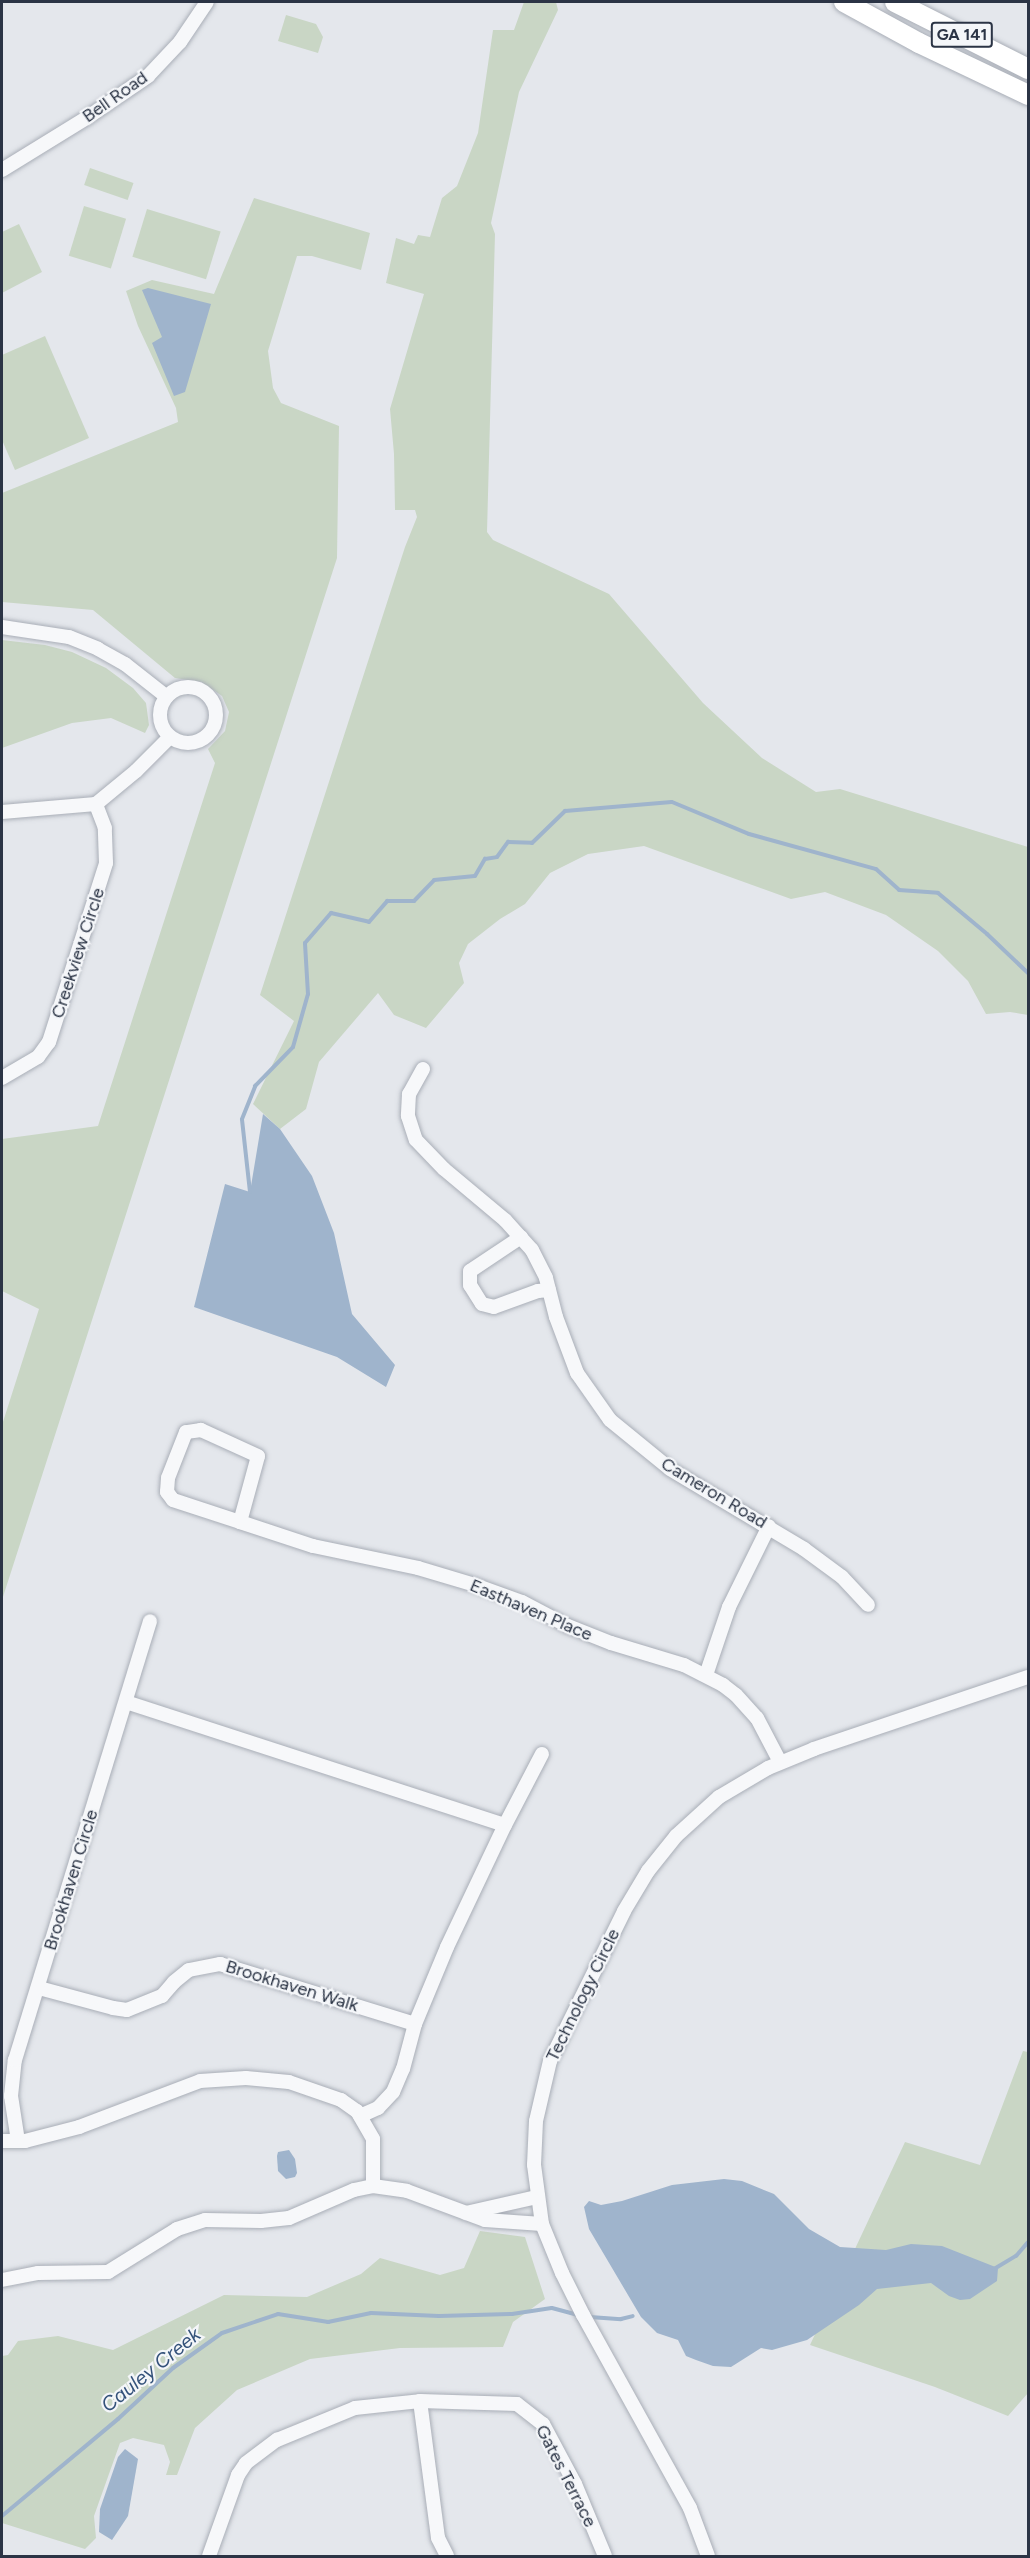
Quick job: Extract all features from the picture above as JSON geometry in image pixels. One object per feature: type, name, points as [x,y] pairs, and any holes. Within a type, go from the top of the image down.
[{"type":"highway","name":"GA 141","points":[[844,2],[918,43],[1029,95]]},
{"type":"highway","name":"GA 141","points":[[895,2],[1029,69]]},
{"type":"street","name":"Bell Road","points":[[2,170],[88,117],[148,76],[180,42],[207,2]]},
{"type":"street","points":[[2,627],[69,637],[79,641],[125,664],[167,697]]},
{"type":"street","points":[[181,688],[201,690],[212,700],[216,715],[212,730],[200,741],[184,743],[170,736],[160,719],[162,706],[167,697],[181,688]]},
{"type":"street","points":[[2,812],[96,804],[170,736]]},
{"type":"street","name":"Creekview Circle","points":[[2,1077],[38,1057],[49,1042],[106,863],[105,828],[96,804]]},
{"type":"street","name":"Cameron Road","points":[[423,1069],[409,1094],[408,1116],[416,1140],[444,1169],[506,1220],[532,1250],[549,1290],[556,1317],[577,1373],[610,1420],[669,1469],[769,1526],[842,1577],[868,1605]]},
{"type":"street","points":[[521,1238],[470,1271],[470,1286],[482,1304],[494,1307],[538,1291],[549,1290]]},
{"type":"street","name":"Easthaven Place","points":[[240,1522],[258,1456],[201,1430],[186,1432],[168,1478],[167,1492],[174,1500],[240,1522],[313,1546],[418,1568],[475,1585],[522,1602],[568,1626],[684,1665],[729,1690],[757,1718],[780,1762]]},
{"type":"street","points":[[706,1676],[729,1607],[769,1526]]},
{"type":"street","name":"Brookhaven Circle","points":[[18,2141],[11,2096],[12,2074],[150,1621]]},
{"type":"street","name":"Technology Circle","points":[[708,2556],[690,2508],[583,2315],[562,2273],[542,2224],[534,2165],[536,2121],[550,2061],[624,1911],[648,1871],[676,1836],[720,1797],[780,1762],[813,1749],[1029,1677]]},
{"type":"street","points":[[126,1702],[505,1825]]},
{"type":"street","points":[[360,2116],[378,2108],[393,2092],[403,2069],[416,2024],[447,1947],[505,1825],[542,1754]]},
{"type":"street","name":"Brookhaven Walk","points":[[39,1988],[127,2010],[162,1996],[189,1970],[220,1964],[416,2024]]},
{"type":"street","points":[[2,2141],[18,2141],[79,2127],[200,2081],[246,2078],[288,2082],[341,2100],[357,2111],[374,2139],[373,2186]]},
{"type":"street","points":[[2,2280],[38,2273],[108,2272],[177,2229],[205,2220],[261,2221],[289,2218],[354,2190],[373,2186],[407,2191],[485,2220],[542,2224]]},
{"type":"street","points":[[466,2213],[537,2197]]},
{"type":"street","points":[[497,2206],[498,2222]]},
{"type":"street","points":[[209,2556],[238,2475],[246,2463],[277,2440],[355,2408],[420,2401],[438,2538],[447,2556]]},
{"type":"street","name":"Gates Terrace","points":[[420,2401],[518,2404],[543,2424],[575,2484],[605,2556]]},
{"type":"green space","points":[[524,2],[556,2],[558,10],[519,92],[491,223],[495,234],[487,532],[493,540],[609,594],[703,703],[762,758],[816,792],[840,789],[1028,847],[1028,1015],[1010,1012],[986,1014],[968,981],[938,951],[886,915],[825,892],[791,899],[644,846],[588,854],[550,873],[525,904],[500,919],[468,944],[459,963],[464,983],[426,1028],[394,1015],[378,993],[319,1062],[306,1109],[280,1129],[253,1104],[294,1021],[260,995],[405,547],[417,517],[415,510],[395,510],[390,409],[424,294],[386,283],[396,238],[414,244],[418,235],[430,237],[442,198],[457,186],[478,133],[493,30],[514,30]]},
{"type":"green space","points":[[286,15],[316,24],[323,37],[318,53],[278,41]]},
{"type":"green space","points":[[90,168],[133,183],[128,200],[84,185]]},
{"type":"green space","points":[[254,198],[370,233],[361,270],[312,256],[297,256],[268,351],[273,388],[281,403],[339,426],[337,558],[2,1600],[2,1425],[39,1309],[2,1291],[2,1139],[98,1126],[215,763],[208,749],[225,731],[229,712],[222,696],[202,682],[175,678],[93,610],[2,602],[2,493],[178,422],[176,408],[138,326],[126,291],[152,280],[214,294]]},
{"type":"green space","points":[[84,206],[126,219],[111,269],[69,256]]},
{"type":"green space","points":[[147,209],[221,232],[206,279],[132,257]]},
{"type":"green space","points":[[19,224],[42,272],[2,293],[2,232]]},
{"type":"green space","points":[[45,336],[89,438],[15,470],[2,440],[2,355]]},
{"type":"green space","points":[[2,640],[45,645],[72,652],[106,668],[133,688],[146,703],[149,725],[145,733],[111,718],[72,723],[2,748]]},
{"type":"green space","points":[[1023,2051],[1028,2052],[1028,2393],[1008,2416],[935,2387],[810,2345],[905,2142],[980,2165]]},
{"type":"green space","points":[[480,2231],[525,2237],[545,2299],[513,2322],[503,2347],[400,2348],[310,2359],[237,2390],[195,2428],[177,2475],[166,2475],[170,2462],[164,2445],[133,2438],[120,2443],[94,2516],[96,2538],[85,2549],[2,2523],[2,2356],[8,2355],[18,2341],[58,2336],[113,2350],[224,2295],[307,2297],[361,2274],[380,2258],[440,2275],[464,2268]]},
{"type":"water","points":[[148,288],[211,304],[185,392],[174,396],[152,343],[162,337],[142,290]]},
{"type":"water","points":[[263,1114],[280,1129],[312,1176],[334,1233],[352,1314],[395,1365],[386,1387],[337,1357],[194,1307],[225,1184],[250,1192]]},
{"type":"water","points":[[289,2150],[295,2159],[297,2173],[295,2177],[286,2179],[278,2171],[277,2156],[278,2152]]},
{"type":"water","points":[[724,2179],[742,2181],[774,2194],[809,2229],[840,2247],[886,2250],[911,2244],[942,2246],[998,2268],[997,2281],[970,2299],[960,2300],[949,2296],[931,2283],[877,2289],[859,2305],[807,2340],[772,2350],[761,2348],[731,2367],[713,2366],[696,2360],[686,2356],[678,2340],[657,2333],[641,2317],[589,2229],[584,2207],[589,2201],[601,2205],[622,2201],[672,2185]]},
{"type":"water","points":[[125,2449],[138,2459],[128,2516],[112,2540],[99,2532],[100,2509],[118,2457]]},
{"type":"waterway","points":[[250,1192],[242,1119],[255,1086],[293,1047],[308,994],[305,943],[331,913],[369,922],[387,901],[414,901],[434,880],[475,876],[485,859],[497,857],[508,842],[532,843],[565,811],[672,802],[749,834],[876,869],[899,890],[938,893],[987,934],[1028,973]]},
{"type":"waterway","name":"Cauley Creek","points":[[994,2269],[1016,2256],[1028,2242]]},
{"type":"waterway","name":"Cauley Creek","points":[[2,2516],[118,2419],[173,2368],[222,2333],[278,2314],[328,2322],[371,2313],[439,2316],[512,2314],[552,2308],[579,2315]]},
{"type":"waterway","name":"Cauley Creek","points":[[590,2317],[621,2319],[633,2316]]}]
